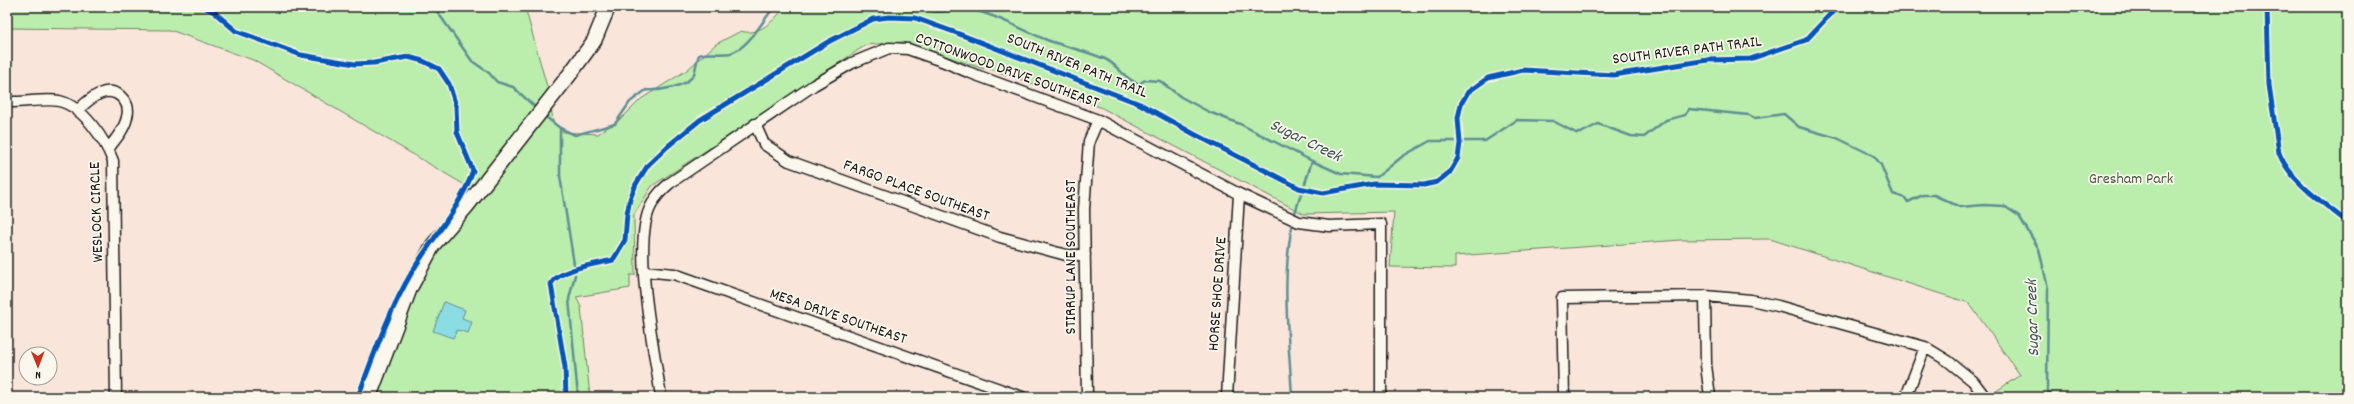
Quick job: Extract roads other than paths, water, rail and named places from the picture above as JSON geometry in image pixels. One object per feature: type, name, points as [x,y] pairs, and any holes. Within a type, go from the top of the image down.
[{"type":"street","points":[[369,397],[410,288],[433,245],[466,207],[570,74],[594,41],[608,7]]},
{"type":"street","name":"COTTONWOOD DRIVE SOUTHEAST","points":[[661,397],[644,271],[644,228],[651,204],[659,193],[755,124],[852,63],[889,48],[908,49],[942,60],[968,72],[1098,120],[1240,194],[1299,222],[1329,226],[1381,224],[1381,397]]},
{"type":"street","points":[[77,111],[92,97],[101,93],[110,92],[122,97],[128,110],[127,119],[108,149]]},
{"type":"street","name":"WESLOCK CIRCLE","points":[[7,102],[59,101],[77,111],[95,128],[108,149],[113,161],[116,397]]},
{"type":"street","name":"STIRRUP LANE SOUTHEAST","points":[[1087,397],[1084,209],[1086,161],[1089,141],[1098,120]]},
{"type":"street","name":"FARGO PLACE SOUTHEAST","points":[[755,124],[764,144],[790,162],[1000,238],[1050,252],[1066,255],[1085,255]]},
{"type":"street","name":"HORSE SHOE DRIVE","points":[[1227,397],[1240,194]]},
{"type":"street","name":"MESA DRIVE SOUTHEAST","points":[[644,271],[674,274],[1022,397]]},
{"type":"street","points":[[1705,296],[1706,365],[1710,397]]},
{"type":"street","points":[[1564,397],[1562,298],[1705,296],[1750,300],[1778,306],[1925,347],[1948,361],[1973,381],[1985,397]]},
{"type":"street","points":[[1906,397],[1925,347]]},
{"type":"water","points":[[444,302],[465,310],[462,318],[472,322],[468,333],[457,330],[453,338],[433,331]]},
{"type":"waterway","name":"Sugar Creek","points":[[434,7],[472,61],[489,73],[497,82],[513,87],[535,107]]},
{"type":"waterway","name":"Sugar Creek","points":[[546,117],[560,128],[575,135],[615,124],[630,102],[646,90],[658,90],[673,87],[680,85],[691,78],[694,74],[699,55],[731,53],[749,41],[772,10],[802,7]]},
{"type":"waterway","name":"Sugar Creek","points":[[820,7],[842,7]]},
{"type":"waterway","name":"Sugar Creek","points":[[922,7],[928,10],[941,12],[962,9],[977,11],[1004,20],[1047,40],[1105,59],[1134,82],[1139,84],[1145,80],[1160,81],[1181,97],[1209,112],[1240,124],[1312,161],[1341,174],[1377,177],[1403,156],[1430,141],[1485,141],[1517,120],[1553,121],[1576,133],[1581,133],[1598,124],[1631,136],[1644,137],[1666,120],[1685,115],[1689,109],[1749,115],[1755,118],[1784,114],[1799,127],[1837,138],[1874,156],[1881,165],[1893,194],[1905,198],[1908,202],[1923,195],[1934,195],[1960,207],[1984,205],[2004,206],[2019,216],[2039,249],[2048,288],[2047,389],[2052,397]]},
{"type":"waterway","points":[[560,128],[560,176],[574,264]]},
{"type":"waterway","points":[[1305,183],[1312,161]]},
{"type":"waterway","points":[[1295,213],[1301,194]]},
{"type":"waterway","points":[[1292,226],[1286,290],[1292,397]]},
{"type":"waterway","points":[[575,275],[569,299],[578,397]]},
{"type":"park label","name":"Gresham Park","points":[[2131,179]]}]
